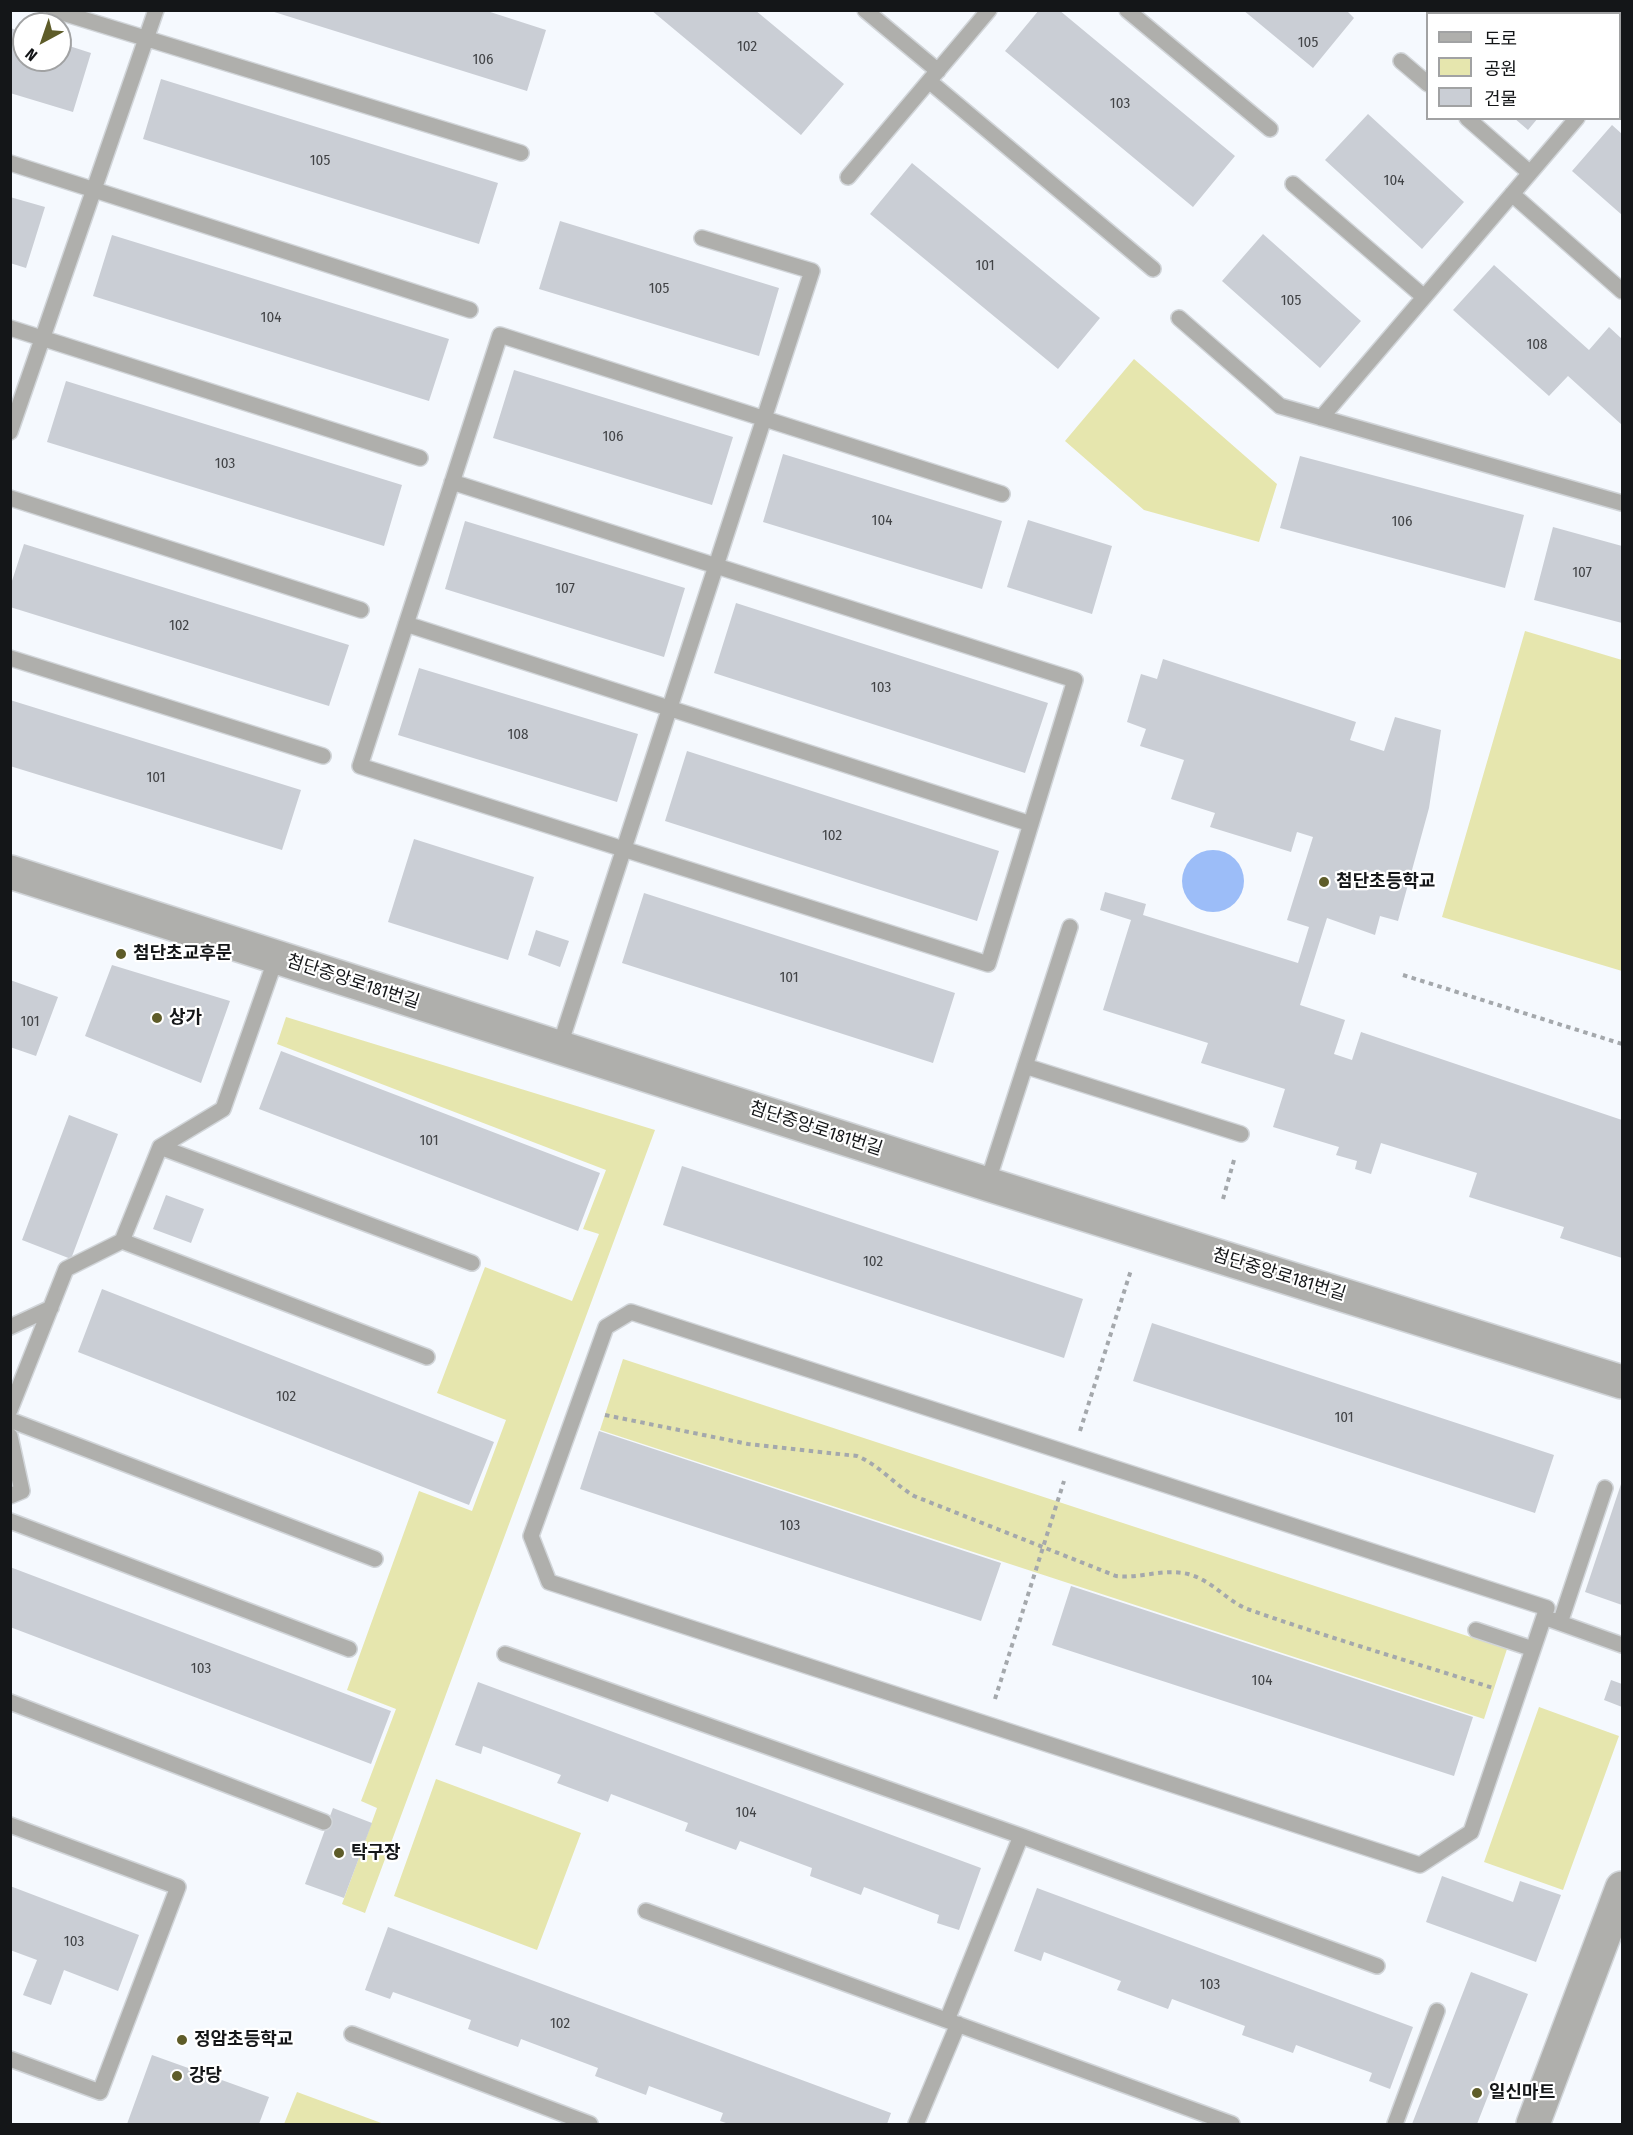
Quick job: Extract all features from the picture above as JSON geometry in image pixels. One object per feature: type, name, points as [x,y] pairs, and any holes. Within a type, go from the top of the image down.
[{"type":"street","name":"첨단중앙로181번길","points":[[10,872],[987,1184],[1623,1382]]},
{"type":"street","points":[[1533,2124],[1623,1888]]},
{"type":"lane","points":[[53,10],[521,153]]},
{"type":"lane","points":[[10,432],[156,10]]},
{"type":"lane","points":[[865,10],[933,76],[1153,269]]},
{"type":"lane","points":[[848,177],[989,10]]},
{"type":"lane","points":[[1127,10],[1270,129]]},
{"type":"lane","points":[[1401,61],[1426,82]]},
{"type":"lane","points":[[1469,120],[1530,173]]},
{"type":"lane","points":[[1321,418],[1575,120]]},
{"type":"lane","points":[[10,163],[470,310]]},
{"type":"lane","points":[[1293,184],[1424,297]]},
{"type":"lane","points":[[1512,194],[1623,291]]},
{"type":"lane","points":[[559,1048],[812,271],[702,238]]},
{"type":"lane","points":[[1179,318],[1280,406],[1623,503]]},
{"type":"lane","points":[[10,328],[420,458]]},
{"type":"lane","points":[[452,482],[1076,680],[988,964],[360,766],[452,482],[500,335],[1002,494]]},
{"type":"lane","points":[[10,498],[361,610]]},
{"type":"lane","points":[[406,624],[1031,824]]},
{"type":"lane","points":[[10,658],[322,756]]},
{"type":"lane","points":[[987,1184],[1070,927]]},
{"type":"lane","points":[[10,1410],[66,1269],[122,1241],[160,1147],[223,1109],[276,958]]},
{"type":"lane","points":[[1025,1066],[1241,1134]]},
{"type":"lane","points":[[160,1147],[472,1263]]},
{"type":"lane","points":[[122,1241],[427,1357]]},
{"type":"lane","points":[[10,1327],[51,1308]]},
{"type":"lane","points":[[631,1312],[1547,1608],[1544,1617],[1471,1832],[1420,1865],[549,1582],[531,1536],[606,1327],[631,1312]]},
{"type":"lane","points":[[10,1420],[375,1559]]},
{"type":"lane","points":[[10,1436],[22,1491],[10,1496]]},
{"type":"lane","points":[[1560,1623],[1605,1488]]},
{"type":"lane","points":[[10,1521],[349,1650]]},
{"type":"lane","points":[[1544,1617],[1623,1645]]},
{"type":"lane","points":[[1476,1630],[1533,1649]]},
{"type":"lane","points":[[505,1654],[1021,1836],[1377,1966]]},
{"type":"lane","points":[[10,1702],[324,1822]]},
{"type":"lane","points":[[10,1825],[178,1887],[100,2092],[61,2086],[10,2059]]},
{"type":"lane","points":[[916,2124],[1021,1836]]},
{"type":"lane","points":[[646,1911],[1232,2124]]},
{"type":"lane","points":[[1395,2124],[1437,2010]]},
{"type":"lane","points":[[352,2034],[590,2124]]},
{"type":"path","points":[[1402,975],[1623,1044]]},
{"type":"path","points":[[1223,1199],[1241,1134]]},
{"type":"path","points":[[1078,1436],[1131,1270]]},
{"type":"path","points":[[605,1415],[748,1444],[857,1456],[869,1461],[890,1480],[914,1496],[1116,1576],[1138,1577],[1166,1571],[1186,1574],[1205,1580],[1247,1609],[1494,1688]]},
{"type":"path","points":[[993,1706],[1064,1480]]},
{"type":"green space","points":[[1134,359],[1277,484],[1259,542],[1144,510],[1065,441]]},
{"type":"green space","points":[[1525,631],[1622,660],[1622,971],[1442,917]]},
{"type":"green space","points":[[286,1017],[655,1130],[365,1913],[342,1904],[377,1808],[361,1801],[396,1709],[347,1690],[419,1491],[472,1511],[506,1420],[437,1393],[485,1267],[572,1301],[599,1234],[583,1229],[606,1170],[277,1044]]},
{"type":"green space","points":[[623,1359],[1507,1649],[1484,1719],[600,1430]]},
{"type":"green space","points":[[1539,1707],[1619,1736],[1563,1890],[1484,1862]]},
{"type":"green space","points":[[436,1779],[581,1833],[537,1950],[394,1896]]},
{"type":"green space","points":[[297,2092],[384,2124],[284,2124]]},
{"type":"water","points":[[1213,850],[1235,859],[1244,881],[1235,903],[1213,912],[1191,903],[1182,881],[1191,859]]},
{"type":"building","points":[[484,10],[546,30],[527,91],[271,11]]},
{"type":"building","points":[[651,10],[755,10],[844,84],[801,135]]},
{"type":"building","points":[[1039,10],[1059,10],[1235,156],[1193,207],[1005,51]]},
{"type":"building","points":[[1243,10],[1346,10],[1354,18],[1313,68]]},
{"type":"building","points":[[1458,10],[1483,10],[1484,12],[1456,12]]},
{"type":"building","points":[[10,28],[12,29],[12,72],[72,72],[72,47],[91,53],[73,112],[10,93]]},
{"type":"building","points":[[161,79],[498,183],[479,244],[143,139]]},
{"type":"building","points":[[1368,114],[1464,202],[1422,249],[1325,160]]},
{"type":"building","points":[[1516,120],[1536,120],[1528,130]]},
{"type":"building","points":[[1612,125],[1622,134],[1622,215],[1572,171]]},
{"type":"building","points":[[912,163],[1100,318],[1058,369],[870,214]]},
{"type":"building","points":[[10,197],[45,207],[26,268],[10,263]]},
{"type":"building","points":[[560,221],[779,288],[759,356],[539,289]]},
{"type":"building","points":[[1263,234],[1361,321],[1320,368],[1222,281]]},
{"type":"building","points":[[112,235],[449,339],[429,401],[93,296]]},
{"type":"building","points":[[1494,265],[1589,350],[1609,327],[1622,339],[1622,425],[1568,376],[1549,396],[1453,310]]},
{"type":"building","points":[[514,370],[733,437],[712,505],[493,438]]},
{"type":"building","points":[[66,381],[402,485],[384,546],[47,442]]},
{"type":"building","points":[[783,454],[1002,521],[982,589],[763,522]]},
{"type":"building","points":[[1300,456],[1524,515],[1505,588],[1280,528]]},
{"type":"building","points":[[1028,520],[1112,546],[1092,614],[1007,587]]},
{"type":"building","points":[[465,521],[685,588],[664,657],[445,589]]},
{"type":"building","points":[[1553,527],[1622,546],[1622,623],[1534,600]]},
{"type":"building","points":[[24,544],[349,645],[329,706],[10,607],[10,587]]},
{"type":"building","points":[[736,603],[1048,703],[1025,773],[714,673]]},
{"type":"building","name":"첨단초등학교","points":[[1163,659],[1356,722],[1350,740],[1384,751],[1395,717],[1441,730],[1429,808],[1398,921],[1380,916],[1375,935],[1327,918],[1300,1005],[1345,1020],[1334,1054],[1352,1060],[1361,1032],[1622,1120],[1622,1258],[1560,1238],[1564,1227],[1469,1197],[1477,1173],[1381,1143],[1371,1174],[1355,1169],[1357,1161],[1336,1155],[1339,1147],[1273,1127],[1285,1089],[1201,1063],[1208,1043],[1103,1010],[1131,920],[1100,910],[1105,892],[1146,904],[1143,915],[1298,963],[1309,927],[1287,920],[1313,837],[1297,832],[1291,852],[1210,827],[1215,813],[1171,799],[1184,760],[1140,746],[1146,729],[1127,722],[1141,674],[1157,679]]},
{"type":"building","points":[[419,668],[638,734],[617,802],[398,735]]},
{"type":"building","points":[[10,700],[301,790],[282,850],[10,766]]},
{"type":"building","points":[[687,751],[999,851],[977,921],[665,821]]},
{"type":"building","points":[[414,839],[534,877],[508,960],[388,922]]},
{"type":"building","points":[[644,893],[955,993],[933,1063],[622,963]]},
{"type":"building","points":[[536,930],[569,941],[560,967],[528,955]]},
{"type":"building","name":"상가","points":[[112,965],[230,1001],[201,1083],[85,1036]]},
{"type":"building","points":[[10,980],[58,997],[36,1056],[10,1047]]},
{"type":"building","points":[[281,1051],[600,1173],[578,1231],[259,1109]]},
{"type":"building","points":[[69,1115],[118,1134],[71,1259],[22,1240]]},
{"type":"building","points":[[682,1166],[1083,1299],[1064,1358],[663,1225]]},
{"type":"building","points":[[166,1195],[204,1209],[191,1243],[153,1229]]},
{"type":"building","points":[[102,1289],[494,1442],[469,1505],[78,1352]]},
{"type":"building","points":[[1152,1323],[1554,1455],[1535,1513],[1133,1381]]},
{"type":"building","points":[[599,1431],[1001,1563],[981,1621],[580,1489]]},
{"type":"building","points":[[1622,1481],[1622,1605],[1585,1592]]},
{"type":"building","points":[[10,1567],[391,1711],[371,1764],[10,1627]]},
{"type":"building","points":[[1071,1586],[1473,1717],[1454,1776],[1052,1645]]},
{"type":"building","points":[[1611,1680],[1622,1684],[1622,1707],[1604,1700]]},
{"type":"building","points":[[478,1682],[981,1868],[959,1930],[937,1923],[939,1915],[864,1887],[861,1895],[810,1876],[812,1868],[740,1841],[736,1850],[685,1831],[688,1823],[611,1794],[608,1802],[557,1783],[561,1775],[483,1746],[481,1754],[455,1745]]},
{"type":"building","name":"탁구장","points":[[333,1808],[372,1823],[344,1898],[305,1884]]},
{"type":"building","points":[[1442,1876],[1513,1902],[1520,1881],[1561,1895],[1536,1962],[1426,1922]]},
{"type":"building","points":[[10,1886],[139,1935],[118,1991],[64,1970],[51,2005],[23,1995],[37,1960],[10,1950]]},
{"type":"building","points":[[1037,1888],[1413,2027],[1390,2089],[1369,2081],[1372,2073],[1296,2045],[1293,2053],[1242,2035],[1245,2026],[1172,1999],[1168,2009],[1117,1990],[1121,1981],[1044,1952],[1041,1961],[1014,1951]]},
{"type":"building","points":[[388,1927],[891,2113],[887,2124],[729,2124],[720,2121],[723,2113],[649,2086],[646,2095],[595,2076],[598,2068],[521,2039],[518,2047],[468,2029],[471,2020],[393,1992],[390,1999],[365,1990]]},
{"type":"building","points":[[1471,1972],[1528,1994],[1477,2124],[1412,2124]]},
{"type":"building","name":"강당","points":[[152,2055],[269,2097],[259,2124],[127,2124]]},
{"type":"place","name":"첨단초등학교","points":[[1324,882]]},
{"type":"place","name":"첨단초교후문","points":[[121,954]]},
{"type":"place","name":"상가","points":[[157,1018]]},
{"type":"place","name":"탁구장","points":[[339,1853]]},
{"type":"place","name":"정암초등학교","points":[[182,2040]]},
{"type":"place","name":"강당","points":[[177,2076]]},
{"type":"place","name":"일신마트","points":[[1477,2093]]}]
